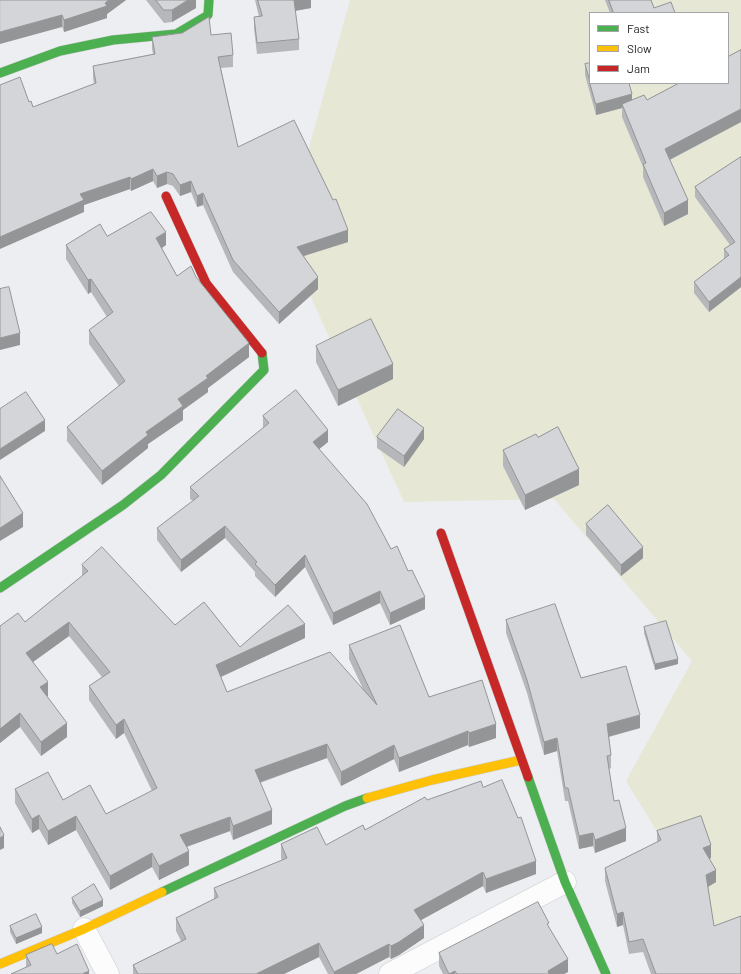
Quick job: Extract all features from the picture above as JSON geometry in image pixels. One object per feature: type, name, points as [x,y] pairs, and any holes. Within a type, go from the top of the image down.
[{"type":"street","points":[[0,73],[60,52],[113,40],[176,34],[208,15],[209,0]]},
{"type":"street","points":[[0,588],[123,505],[161,475],[264,370],[263,354],[206,283],[166,196]]},
{"type":"street","points":[[441,533],[565,882],[606,974]]},
{"type":"street","points":[[0,964],[84,929],[352,804],[410,785],[521,760]]},
{"type":"street","points":[[390,974],[565,882]]},
{"type":"street","points":[[84,929],[108,974]]},
{"type":"green space","points":[[350,0],[741,0],[741,968],[626,781],[692,661],[554,499],[404,502],[284,238]]},
{"type":"building","points":[[0,0],[109,0],[105,3],[107,6],[64,20],[62,15],[0,32]]},
{"type":"building","points":[[156,0],[188,0],[172,10],[164,10]]},
{"type":"building","points":[[258,0],[294,0],[299,39],[257,43],[254,17],[262,16]]},
{"type":"building","points":[[609,0],[651,0],[654,8],[671,2],[675,12],[614,12]]},
{"type":"building","points":[[209,17],[211,35],[231,33],[233,55],[218,57],[238,147],[294,120],[333,200],[336,199],[348,230],[297,247],[318,277],[279,312],[233,260],[203,193],[197,196],[191,181],[180,185],[173,174],[167,172],[157,176],[153,169],[131,179],[130,177],[80,194],[84,200],[0,237],[0,85],[20,77],[29,102],[31,101],[33,107],[96,83],[93,66],[155,54],[152,37],[182,33]]},
{"type":"building","points":[[741,50],[741,109],[665,149],[688,200],[664,213],[643,164],[646,163],[622,104],[644,95],[647,100],[677,84],[729,84],[729,56]]},
{"type":"building","points":[[589,63],[589,78],[585,64]]},
{"type":"building","points":[[590,84],[629,84],[632,94],[596,104]]},
{"type":"building","points":[[741,157],[741,277],[709,302],[694,282],[729,255],[724,249],[735,242],[695,187]]},
{"type":"building","points":[[151,212],[166,232],[156,238],[177,276],[191,266],[196,277],[249,343],[206,376],[208,378],[178,399],[183,406],[146,432],[148,435],[102,471],[67,427],[125,381],[89,330],[113,312],[91,279],[88,280],[66,245],[100,224],[107,236]]},
{"type":"building","points":[[9,287],[20,333],[0,338],[0,289]]},
{"type":"building","points":[[371,319],[393,364],[338,390],[316,346]]},
{"type":"building","points":[[296,390],[328,430],[313,442],[367,504],[391,549],[397,546],[408,571],[412,570],[425,597],[390,613],[380,591],[333,613],[305,555],[275,585],[255,564],[257,562],[225,526],[181,560],[157,528],[199,496],[190,487],[269,423],[263,416]]},
{"type":"building","points":[[26,392],[45,420],[0,449],[0,409]]},
{"type":"building","points":[[398,409],[424,428],[404,456],[377,437]]},
{"type":"building","points":[[558,427],[579,469],[525,495],[503,450],[536,434],[538,437]]},
{"type":"building","points":[[0,476],[23,513],[0,528]]},
{"type":"building","points":[[608,505],[643,547],[621,565],[586,524]]},
{"type":"building","points":[[102,547],[175,625],[204,602],[240,647],[288,605],[305,624],[216,665],[227,692],[330,652],[377,705],[349,645],[400,625],[429,697],[482,680],[496,724],[469,733],[468,731],[399,758],[394,745],[341,772],[327,744],[255,770],[272,810],[233,826],[230,817],[180,835],[189,851],[159,866],[152,853],[110,876],[76,816],[48,831],[39,815],[32,819],[15,789],[48,772],[63,800],[90,785],[106,814],[157,788],[124,719],[116,725],[89,686],[110,672],[69,622],[26,653],[48,682],[40,687],[67,723],[41,742],[20,713],[0,729],[0,626],[18,613],[25,622],[88,571],[82,565]]},
{"type":"building","points":[[555,604],[581,678],[626,666],[640,715],[607,724],[611,755],[607,756],[614,801],[619,800],[626,828],[595,840],[593,833],[579,836],[568,788],[565,788],[557,738],[544,742],[527,680],[506,620]]},
{"type":"building","points":[[666,621],[678,659],[655,664],[644,627]]},
{"type":"building","points":[[502,780],[518,818],[521,817],[536,861],[486,879],[483,872],[414,910],[424,925],[399,942],[391,946],[389,944],[334,972],[319,943],[256,974],[138,974],[133,965],[186,939],[176,918],[218,897],[214,888],[287,858],[281,844],[317,827],[326,845],[363,825],[365,830],[425,797],[427,800],[481,781],[483,787]]},
{"type":"building","points":[[701,816],[711,845],[703,848],[716,870],[706,875],[714,926],[741,916],[741,974],[656,974],[643,939],[629,942],[623,912],[617,914],[605,868],[661,840],[657,831]]},
{"type":"building","points":[[0,827],[4,835],[0,838]]},
{"type":"building","points":[[94,884],[103,900],[80,911],[72,898]]},
{"type":"building","points":[[538,902],[549,923],[547,924],[568,959],[548,971],[549,974],[457,974],[455,971],[449,974],[439,953]]},
{"type":"building","points":[[36,914],[42,927],[16,938],[10,926]]},
{"type":"building","points":[[52,944],[57,954],[77,944],[89,971],[82,974],[11,974],[31,965],[26,955]]},
{"type":"traffic: fast","points":[[0,73],[60,51],[113,40],[176,34],[208,15],[209,0]]},
{"type":"traffic: fast","points":[[0,588],[123,505],[161,475],[264,370],[262,353]]},
{"type":"traffic: fast","points":[[528,777],[565,882],[606,974]]},
{"type":"traffic: fast","points":[[162,892],[345,806],[367,798]]},
{"type":"traffic: slow","points":[[367,798],[432,780],[521,760]]},
{"type":"traffic: slow","points":[[0,964],[84,929],[162,892]]},
{"type":"traffic: jam","points":[[166,196],[206,283],[262,353]]},
{"type":"traffic: jam","points":[[441,533],[528,777]]}]
